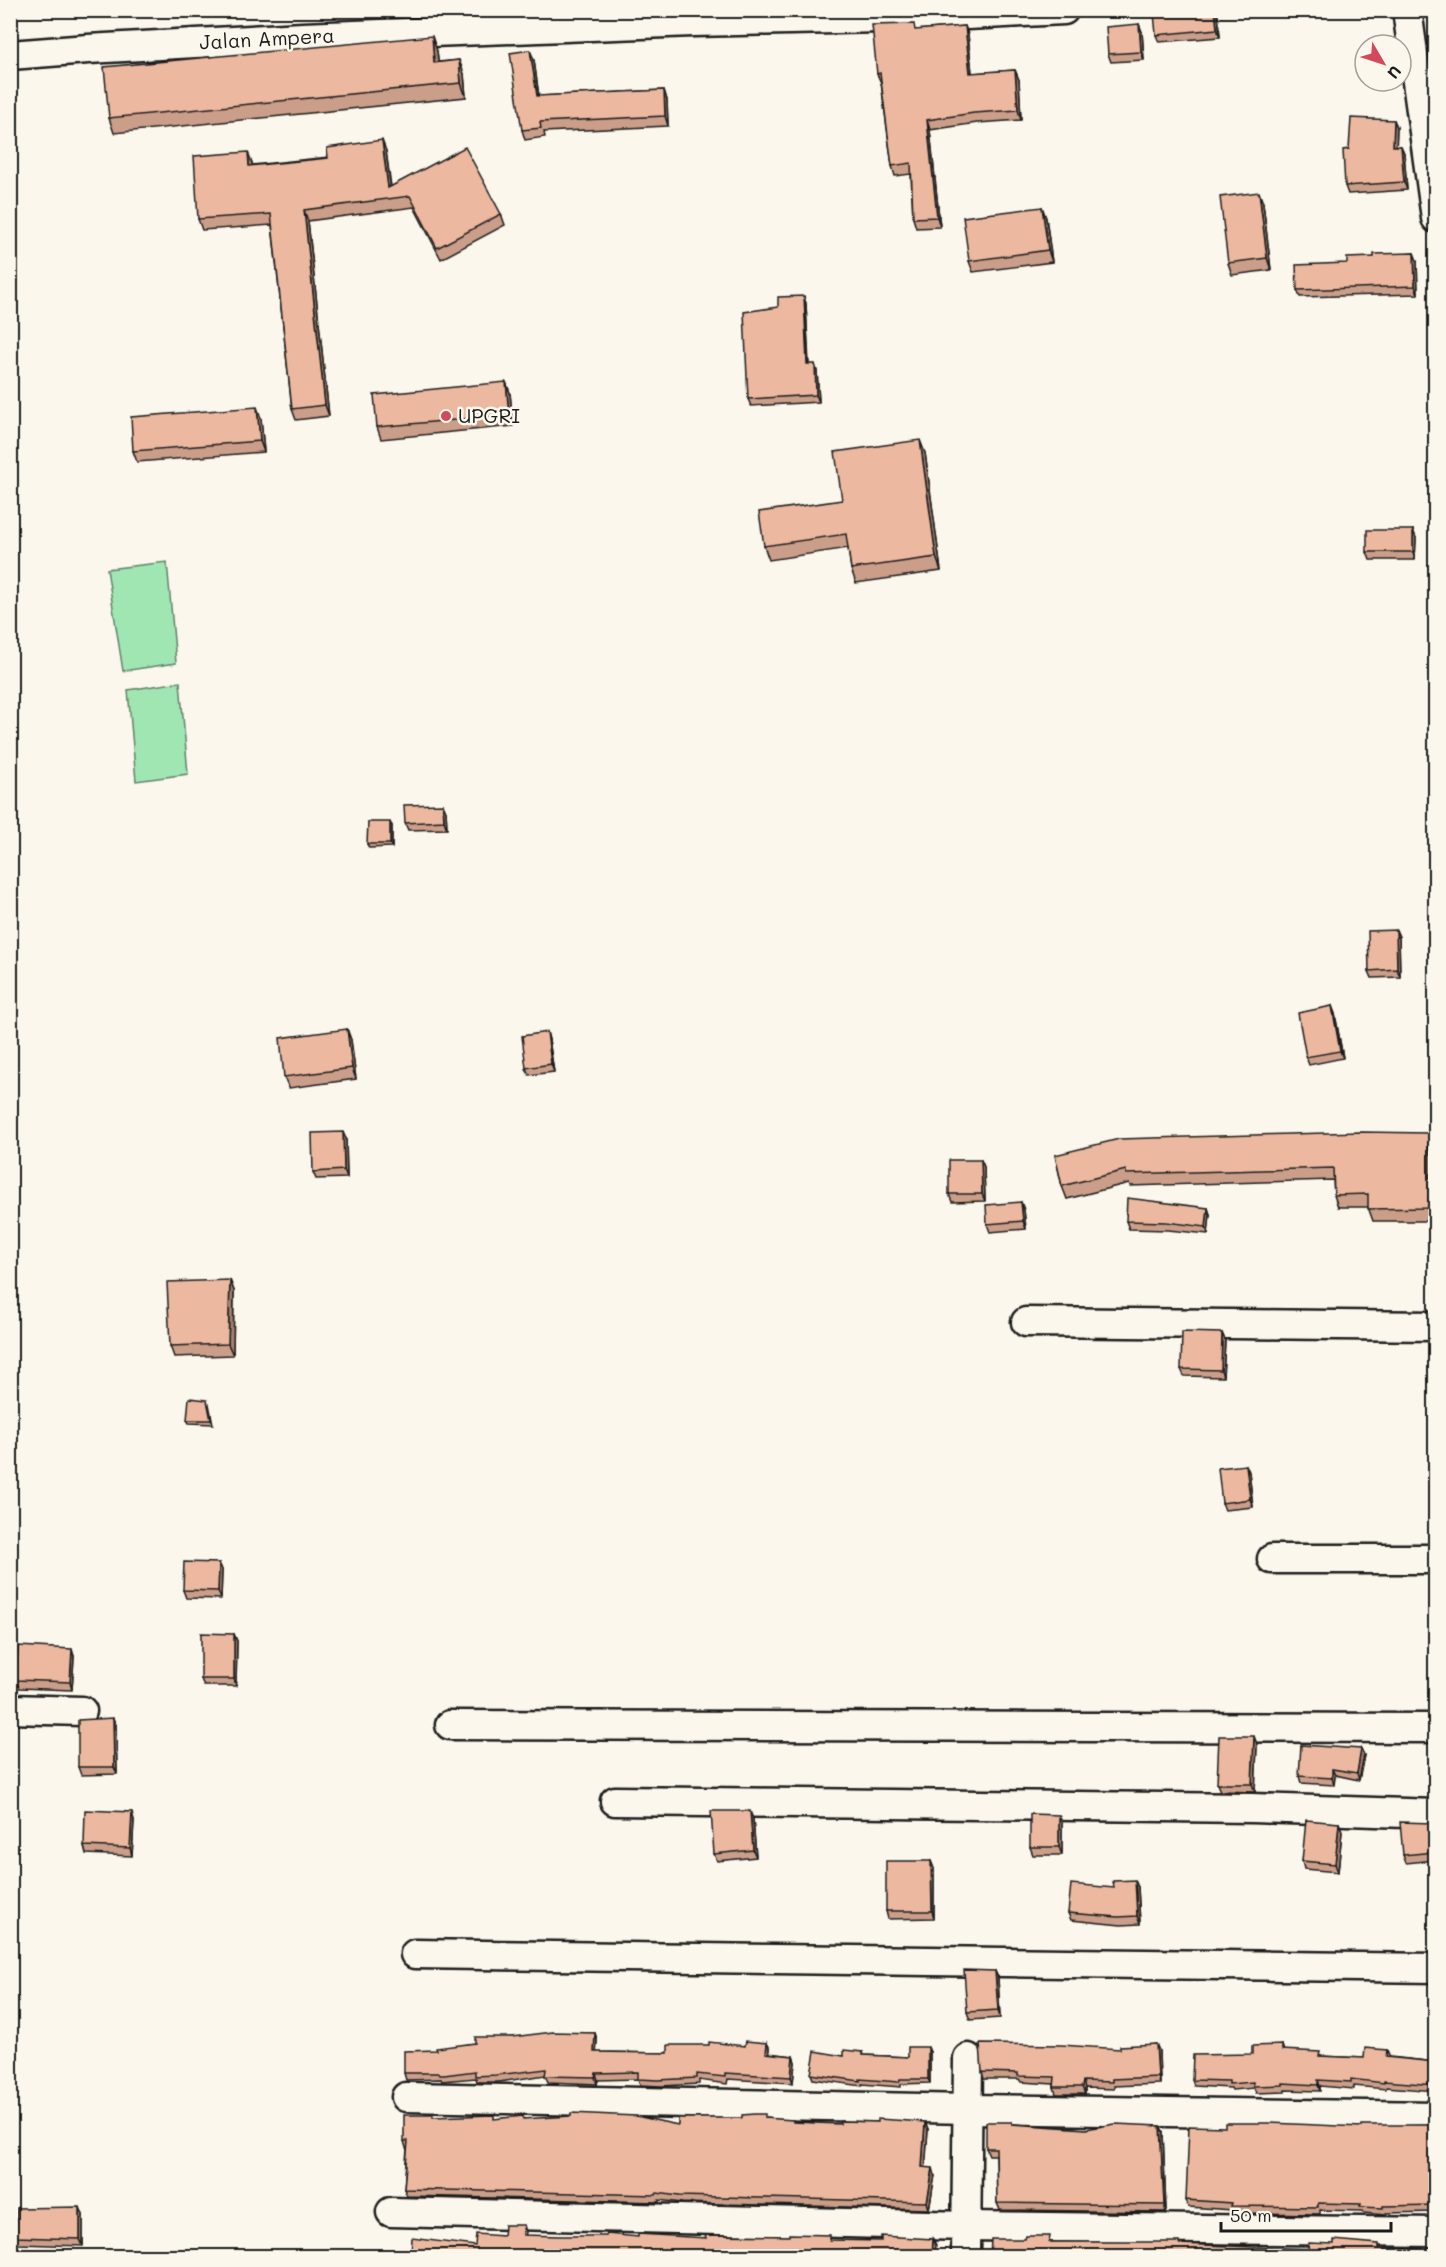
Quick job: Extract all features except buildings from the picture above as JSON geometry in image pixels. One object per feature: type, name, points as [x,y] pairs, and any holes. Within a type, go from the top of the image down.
[{"type":"street","name":"Jalan Ampera","points":[[10,56],[100,48],[303,37],[693,22],[929,17],[1064,10]]},
{"type":"street","points":[[1407,10],[1436,218]]},
{"type":"street","points":[[1026,1322],[1436,1326]]},
{"type":"street","points":[[1272,1558],[1436,1559]]},
{"type":"street","points":[[10,1709],[82,1711]]},
{"type":"street","points":[[450,1725],[1436,1728]]},
{"type":"street","points":[[615,1801],[1252,1808],[1436,1814]]},
{"type":"street","points":[[415,1954],[1436,1968]]},
{"type":"street","points":[[966,2256],[968,2058]]},
{"type":"street","points":[[406,2097],[1436,2116]]},
{"type":"street","points":[[391,2212],[968,2226],[1436,2232]]},
{"type":"green space","points":[[167,562],[176,663],[123,671],[107,569]]},
{"type":"green space","points":[[180,682],[188,774],[136,781],[128,690]]},
{"type":"place","name":"UPGRI","points":[[446,416]]}]
